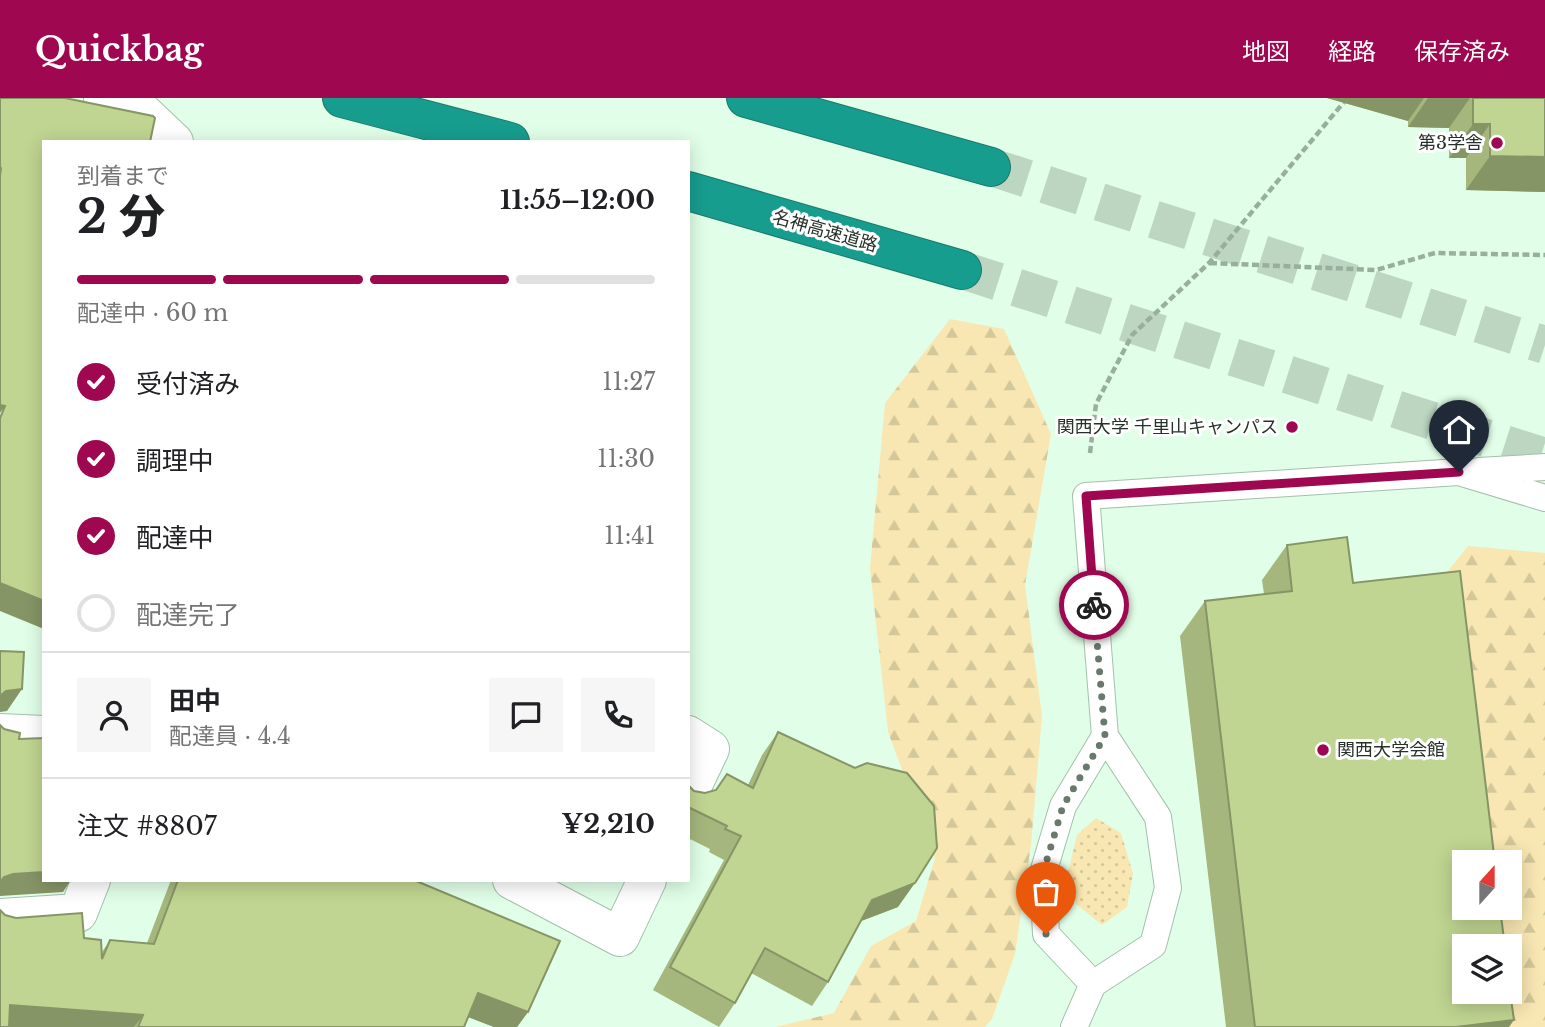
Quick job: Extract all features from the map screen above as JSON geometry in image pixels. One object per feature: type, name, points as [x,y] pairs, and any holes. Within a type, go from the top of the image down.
[{"type":"highway","points":[[342,98],[502,140]]},
{"type":"highway","points":[[746,98],[990,167]]},
{"type":"highway","name":"名神高速道路","points":[[690,192],[962,270]]},
{"type":"street","points":[[103,98],[137,107],[172,140]]},
{"type":"street","points":[[0,733],[42,735]]},
{"type":"street","points":[[690,736],[710,749],[690,791]]},
{"type":"street","points":[[0,918],[78,914],[90,882]]},
{"type":"street","points":[[516,882],[620,937],[646,882]]},
{"type":"lane","points":[[1074,1027],[1093,984],[1153,945],[1168,888],[1158,817],[1105,736],[1086,496],[1545,467]]},
{"type":"lane","points":[[1459,472],[1545,498]]},
{"type":"lane","points":[[1093,984],[1046,934],[1043,873],[1063,806],[1105,736]]},
{"type":"path","points":[[1086,496],[1096,404],[1132,335],[1209,263],[1344,102]]},
{"type":"path","points":[[1209,263],[1376,270],[1435,253],[1545,255]]},
{"type":"green space","points":[[950,319],[1004,329],[1051,434],[1025,585],[1042,716],[1031,845],[1015,954],[992,1019],[985,1027],[775,1027],[834,1013],[871,946],[916,921],[935,858],[888,732],[870,568],[885,403]]},
{"type":"green space","points":[[1468,546],[1545,553],[1545,1027],[1492,1027],[1489,1004],[1522,1004],[1522,934],[1482,934],[1481,920],[1522,920],[1522,850],[1473,850],[1443,577]]},
{"type":"green space","points":[[1096,818],[1121,833],[1133,874],[1127,907],[1102,925],[1076,904],[1068,872],[1077,835]]},
{"type":"building","points":[[0,98],[65,98],[155,118],[150,140],[42,140],[42,600],[0,583],[0,418],[5,406],[0,405]]},
{"type":"building","points":[[1473,98],[1545,98],[1545,157],[1490,156],[1490,124],[1473,124]]},
{"type":"building","name":"関西大学会館","points":[[1347,537],[1353,583],[1460,571],[1493,850],[1452,850],[1452,920],[1502,920],[1503,934],[1452,934],[1452,1004],[1512,1004],[1514,1020],[1456,1027],[1255,1027],[1205,601],[1292,591],[1287,545]]},
{"type":"building","points":[[0,651],[24,652],[22,689],[6,691],[0,696]]},
{"type":"building","points":[[0,725],[4,729],[20,733],[19,739],[42,738],[42,872],[13,874],[4,877],[0,882]]},
{"type":"building","points":[[778,732],[855,768],[867,763],[907,773],[934,806],[937,848],[915,883],[872,900],[828,982],[765,948],[735,1003],[670,967],[741,836],[690,808],[690,787],[694,791],[705,793],[716,790],[727,774],[753,788]]},
{"type":"building","points":[[177,882],[419,882],[560,941],[528,1012],[478,993],[464,1027],[138,1027],[143,1015],[10,1005],[9,1027],[0,1027],[0,910],[5,915],[16,918],[82,913],[84,938],[101,940],[102,959],[110,940],[154,944]]},
{"type":"tunnel","points":[[991,167],[1545,345]]},
{"type":"tunnel","points":[[962,270],[1545,457]]},
{"type":"way so far","points":[[1046,934],[1043,873],[1063,806],[1105,736],[1094,605]]},
{"type":"place","name":"第3学舎","points":[[1497,143]]},
{"type":"place","name":"関西大学 千里山キャンパス","points":[[1292,427]]},
{"type":"place","name":"関西大学会館","points":[[1323,750]]},
{"type":"route","points":[[1094,605],[1086,496],[1459,472]]}]
